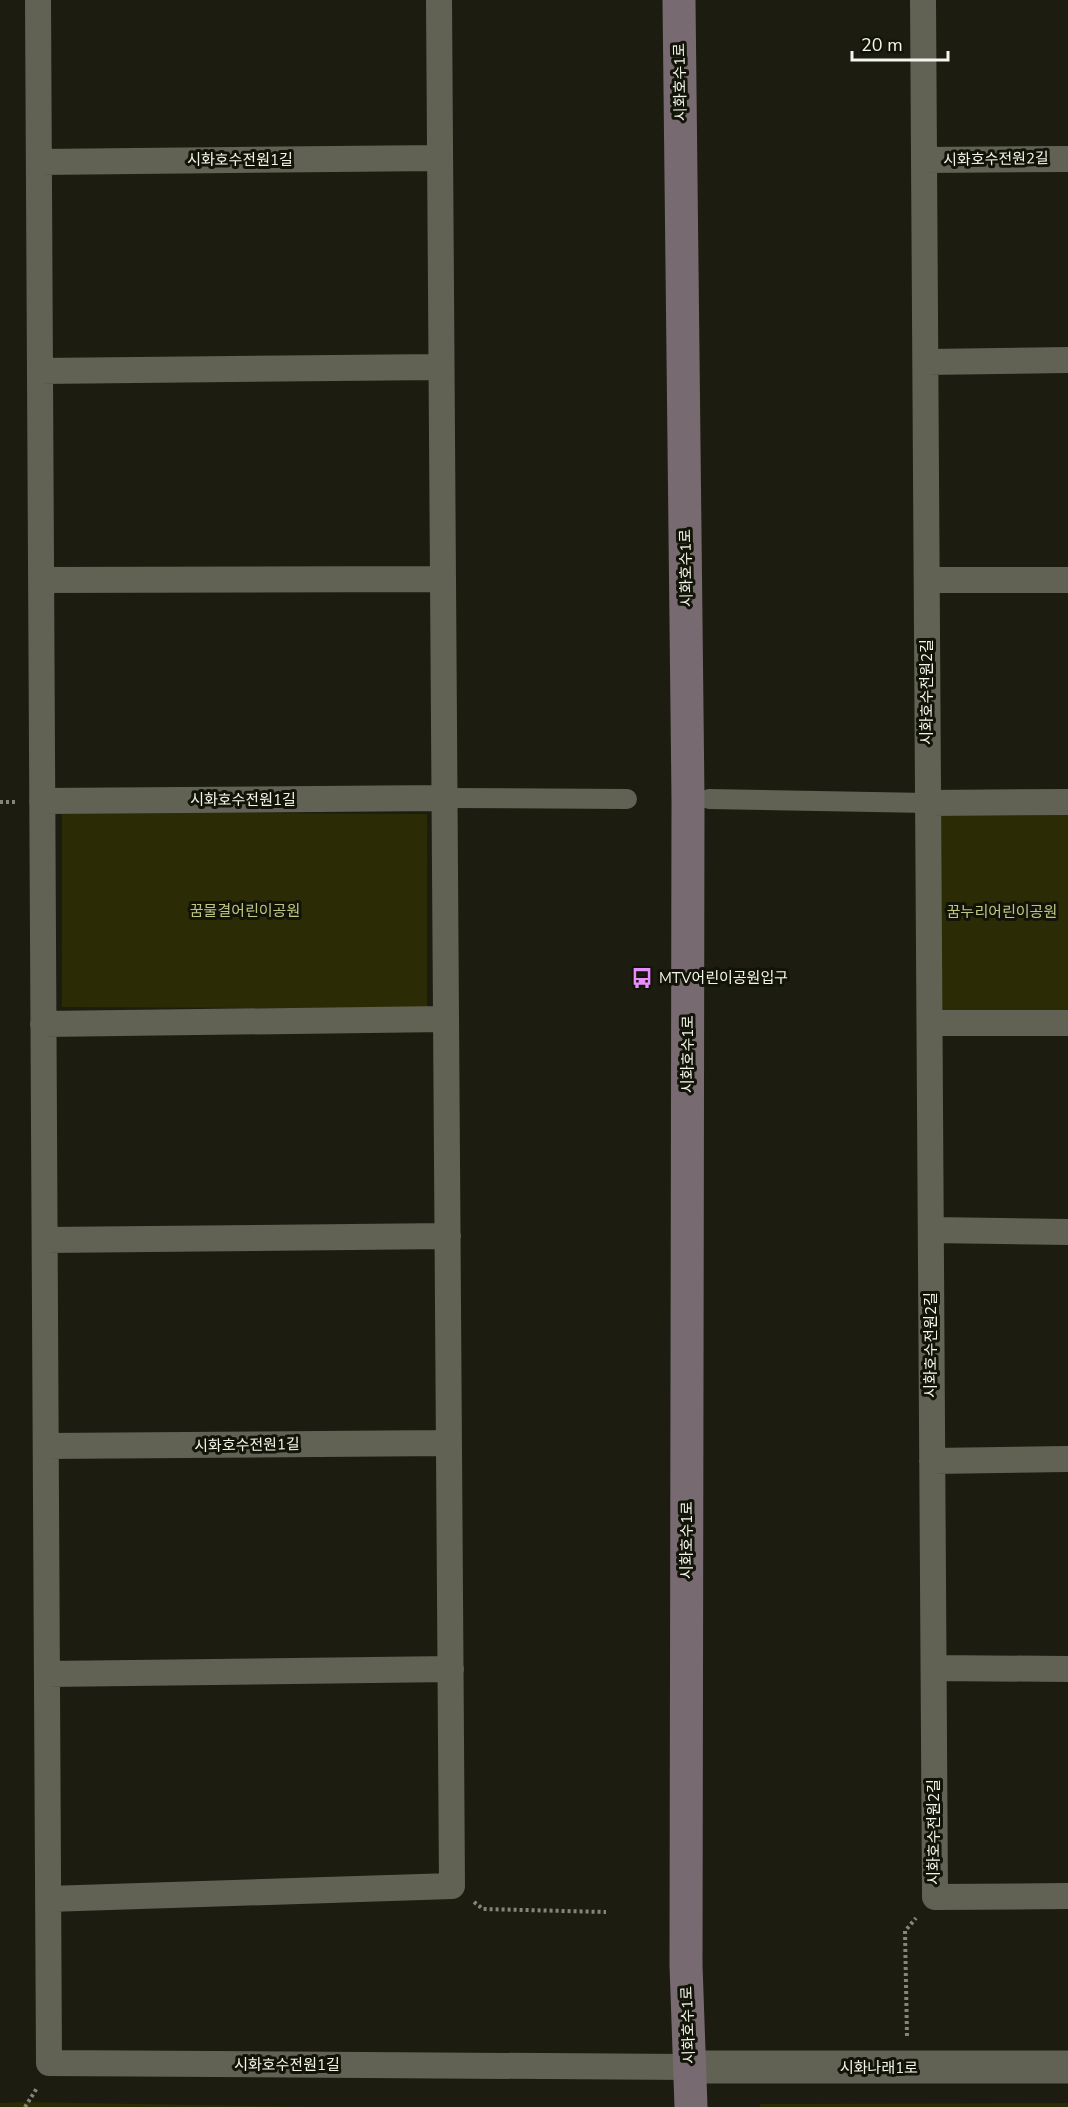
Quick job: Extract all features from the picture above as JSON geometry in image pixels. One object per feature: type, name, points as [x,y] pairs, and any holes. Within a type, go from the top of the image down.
[{"type":"main road","name":"시화호수1로","points":[[679,0],[688,799],[686,1965],[692,2107]]},
{"type":"street","name":"시화호수전원1길","points":[[38,0],[49,2063],[689,2067]]},
{"type":"street","points":[[48,1899],[452,1886],[439,0]]},
{"type":"street","name":"시화호수전원2길","points":[[923,0],[935,1897],[1068,1896]]},
{"type":"street","name":"시화호수전원1길","points":[[39,162],[440,158]]},
{"type":"street","name":"시화호수전원2길","points":[[925,160],[1068,159]]},
{"type":"street","points":[[926,362],[1068,360]]},
{"type":"street","points":[[40,371],[441,368]]},
{"type":"street","points":[[41,580],[443,579]]},
{"type":"street","points":[[927,580],[1068,580]]},
{"type":"street","name":"시화호수전원1길","points":[[42,801],[444,798]]},
{"type":"street","points":[[444,798],[627,799]]},
{"type":"street","points":[[709,799],[928,803],[1068,802]]},
{"type":"street","points":[[44,1024],[446,1019]]},
{"type":"street","points":[[930,1023],[1068,1023]]},
{"type":"street","points":[[931,1230],[1068,1232]]},
{"type":"street","points":[[45,1240],[448,1236]]},
{"type":"street","name":"시화호수전원1길","points":[[46,1446],[449,1443]]},
{"type":"street","points":[[932,1461],[1068,1459]]},
{"type":"street","points":[[934,1668],[1068,1669]]},
{"type":"street","points":[[47,1674],[451,1669]]},
{"type":"street","name":"시화나래1로","points":[[689,2067],[1068,2067]]},
{"type":"path","points":[[452,1886],[483,1909],[606,1912]]},
{"type":"path","points":[[907,2067],[905,1932],[935,1897]]},
{"type":"green space","name":"꿈누리어린이공원","points":[[1068,811],[1068,1013],[937,1014],[934,812]]},
{"type":"green space","name":"꿈물결어린이공원","points":[[62,812],[427,814],[427,1009],[62,1007]]},
{"type":"green space","points":[[0,2103],[318,2107],[0,2107]]},
{"type":"green space","points":[[1068,2103],[1068,2107],[760,2107],[760,2104]]},
{"type":"place","name":"MTV어린이공원입구","points":[[642,978]]}]
